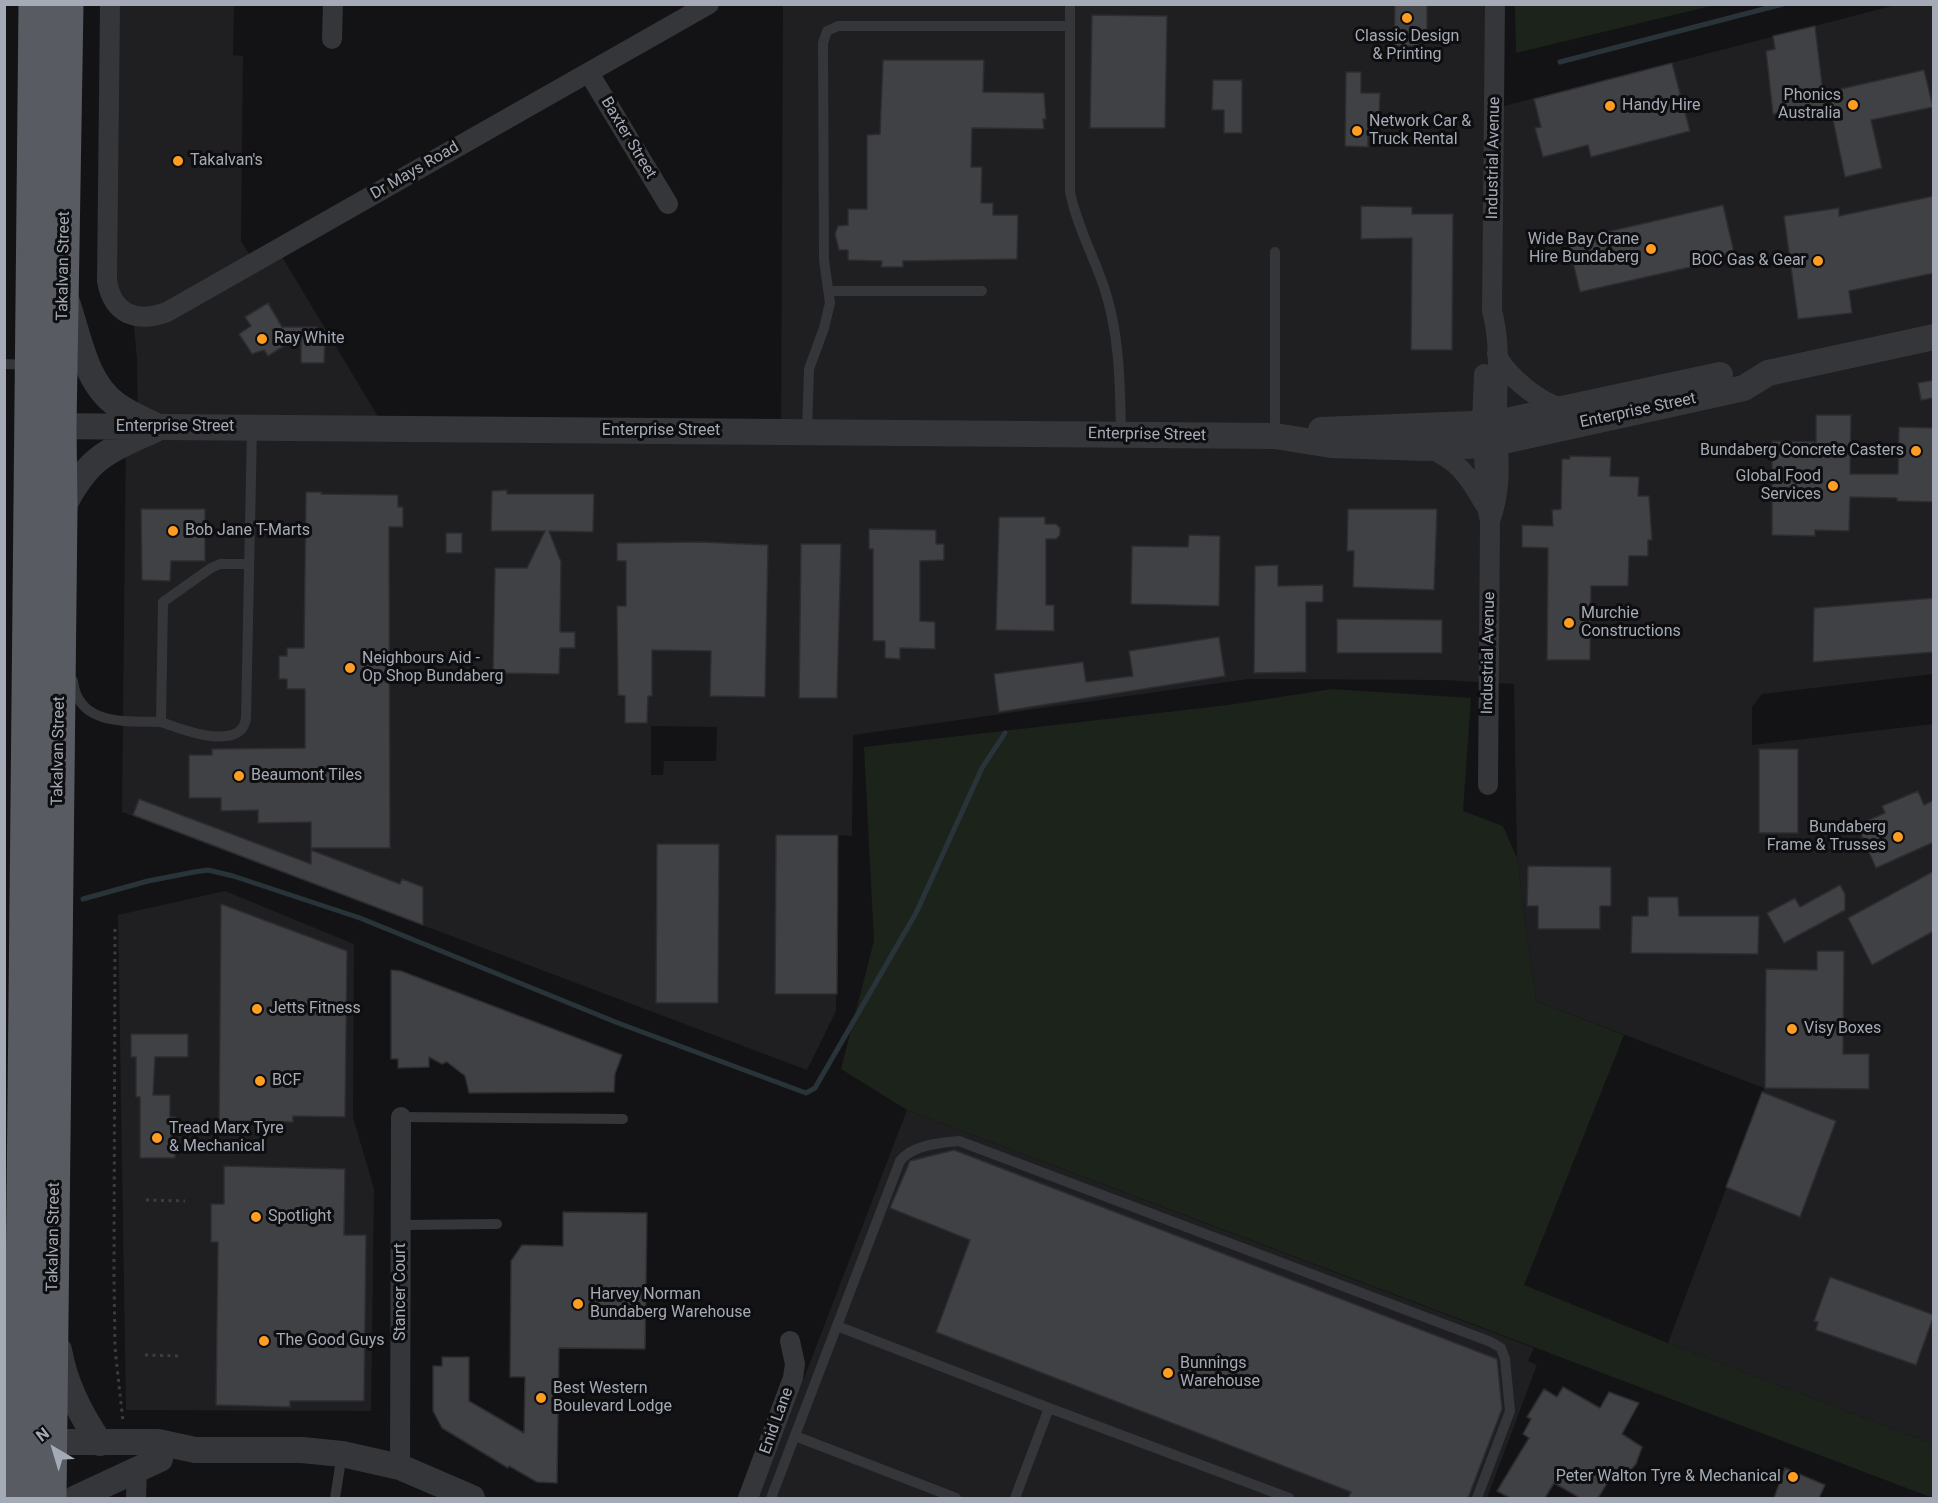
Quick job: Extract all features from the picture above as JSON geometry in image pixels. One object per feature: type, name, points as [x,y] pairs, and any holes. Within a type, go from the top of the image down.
[{"type":"highway","name":"Takalvan Street","points":[[20,1498],[25,1454],[53,1317],[56,1018],[29,895],[61,580],[62,509],[46,426],[18,365],[35,4]]},
{"type":"highway","name":"Takalvan Street","points":[[50,1498],[25,1454],[13,1401],[18,1295],[20,1117],[46,426],[64,291],[67,4]]},
{"type":"highway","points":[[20,1117],[35,1111],[42,1097],[44,1058],[56,1018]]},
{"type":"street","name":"Dr Mays Road","points":[[110,4],[107,281],[113,300],[119,308],[132,317],[141,318],[167,312],[709,4]]},
{"type":"street","points":[[332,39],[333,4]]},
{"type":"street","name":"Industrial Avenue","points":[[1491,434],[1497,354],[1497,330],[1492,311],[1495,4]]},
{"type":"street","name":"Baxter Street","points":[[589,73],[668,204]]},
{"type":"street","points":[[64,291],[86,362],[100,390],[116,405],[159,428]]},
{"type":"street","name":"Industrial Avenue","points":[[1488,785],[1489,514],[1498,499],[1484,379],[1484,333],[1492,311]]},
{"type":"street","name":"Enterprise Street","points":[[1491,434],[1564,408],[1743,370],[1768,373],[1934,337]]},
{"type":"street","points":[[1497,354],[1500,364],[1513,376],[1548,404],[1564,408]]},
{"type":"street","name":"Enterprise Street","points":[[46,426],[1282,437],[1331,445],[1491,434],[1744,388],[1768,373]]},
{"type":"street","points":[[1484,379],[1476,400],[1469,409],[1431,438],[1442,453],[1460,466],[1489,514]]},
{"type":"street","points":[[62,509],[76,482],[91,463],[159,428]]},
{"type":"street","name":"Stancer Court","points":[[400,1467],[401,1117]]},
{"type":"street","points":[[53,1317],[69,1388],[83,1418],[100,1443]]},
{"type":"street","name":"Enid Lane","points":[[748,1498],[793,1378],[795,1364],[790,1341]]},
{"type":"street","points":[[25,1454],[100,1443],[158,1442],[195,1450],[302,1450],[342,1454],[400,1467],[472,1498]]},
{"type":"street","points":[[76,1498],[149,1464],[195,1450]]},
{"type":"street","points":[[25,1454],[149,1464]]},
{"type":"street","points":[[136,1498],[149,1464]]},
{"type":"lane","points":[[1070,4],[1070,192],[1076,220],[1104,287],[1112,319],[1118,354],[1121,435]]},
{"type":"lane","points":[[807,432],[809,369],[828,316],[830,291],[824,261],[823,43],[827,31],[838,26],[855,25],[1070,26]]},
{"type":"lane","points":[[1275,252],[1282,437]]},
{"type":"lane","points":[[830,291],[982,291]]},
{"type":"lane","points":[[73,673],[78,699],[97,716],[113,720],[161,722],[203,735],[233,735],[244,727],[252,427]]},
{"type":"lane","points":[[161,722],[164,602],[211,568],[220,564],[249,564]]},
{"type":"lane","points":[[61,580],[72,643]]},
{"type":"lane","points":[[401,1117],[622,1119]]},
{"type":"lane","points":[[771,1498],[900,1161],[905,1154],[915,1149],[948,1142],[968,1143],[1480,1337],[1501,1348],[1505,1359],[1510,1411],[1478,1498]]},
{"type":"lane","points":[[401,1225],[497,1224]]},
{"type":"lane","points":[[837,1326],[1288,1498]]},
{"type":"lane","points":[[1015,1498],[1049,1408]]},
{"type":"lane","points":[[795,1436],[956,1498]]},
{"type":"lane","points":[[335,1498],[342,1454]]},
{"type":"path","points":[[115,929],[115,1348],[124,1426]]},
{"type":"path","points":[[146,1200],[184,1201]]},
{"type":"path","points":[[145,1355],[182,1356]]},
{"type":"shaded area","points":[[1515,4],[1715,5],[1516,53]]},
{"type":"shaded area","points":[[111,5],[234,5],[233,55],[243,56],[241,241],[255,263],[278,250],[386,430],[781,433],[783,5],[1497,5],[1496,108],[1896,5],[1933,5],[1933,674],[1762,694],[1752,707],[1752,745],[1933,724],[1933,1444],[1668,1343],[1764,1088],[1536,1001],[1517,858],[1514,684],[1442,680],[1248,679],[853,735],[852,836],[838,835],[836,1011],[807,1070],[122,812],[126,430],[138,430],[137,359],[133,316],[114,299]],"holes":[[[651,726],[717,727],[716,761],[664,761],[663,775],[651,775]]]},
{"type":"shaded area","points":[[1332,689],[1471,698],[1463,811],[1503,826],[1517,858],[1536,1001],[1624,1035],[1524,1285],[1668,1343],[1933,1444],[1933,1498],[907,1110],[841,1069],[874,941],[864,747],[1228,705]]},
{"type":"shaded area","points":[[225,891],[354,944],[353,1117],[374,1189],[371,1411],[126,1410],[118,915]]},
{"type":"shaded area","points":[[907,1110],[1534,1348],[1528,1361],[1537,1365],[1487,1498],[758,1498]]},
{"type":"building","name":"Classic Design & Printing","points":[[1395,4],[1427,4],[1427,31],[1419,31],[1418,46],[1394,46]]},
{"type":"building","points":[[1092,15],[1167,16],[1165,128],[1090,128]]},
{"type":"building","points":[[1815,26],[1823,93],[1924,70],[1933,107],[1871,120],[1882,168],[1845,177],[1830,106],[1773,114],[1766,51],[1775,49],[1773,36]]},
{"type":"building","points":[[883,60],[984,60],[983,92],[1044,93],[1046,119],[1043,119],[1044,129],[972,128],[971,167],[982,167],[981,203],[993,203],[993,215],[1018,215],[1017,259],[903,261],[903,267],[881,267],[882,261],[848,260],[848,250],[839,250],[835,234],[838,226],[848,225],[848,209],[867,209],[867,135],[880,134]]},
{"type":"building","name":"Handy Hire","points":[[1672,63],[1690,131],[1591,157],[1588,145],[1543,157],[1535,128],[1541,127],[1534,99]]},
{"type":"building","points":[[1346,72],[1361,72],[1361,93],[1380,93],[1379,117],[1368,117],[1368,147],[1345,146]]},
{"type":"building","points":[[1213,80],[1242,80],[1242,133],[1224,133],[1224,110],[1212,110]]},
{"type":"building","points":[[1934,196],[1934,273],[1849,291],[1852,313],[1798,319],[1784,216],[1839,208],[1839,216]]},
{"type":"building","name":"Wide Bay Crane Hire Bundaberg","points":[[1723,205],[1735,257],[1580,292],[1568,241]]},
{"type":"building","points":[[1361,206],[1412,207],[1412,214],[1453,214],[1452,350],[1411,350],[1412,238],[1361,239]]},
{"type":"building","points":[[268,303],[282,327],[317,327],[325,340],[324,363],[301,363],[301,335],[268,356],[264,350],[252,354],[239,334],[251,326],[245,317]]},
{"type":"building","points":[[1934,380],[1934,398],[1921,400],[1918,383]]},
{"type":"building","points":[[1816,415],[1851,415],[1850,474],[1898,474],[1899,427],[1934,428],[1934,502],[1850,497],[1849,531],[1815,530],[1815,536],[1772,535],[1772,441],[1816,442]]},
{"type":"building","points":[[1570,456],[1611,457],[1610,476],[1639,477],[1638,496],[1649,496],[1652,540],[1648,540],[1648,556],[1629,556],[1628,586],[1591,586],[1590,660],[1547,660],[1548,548],[1522,547],[1522,525],[1553,526],[1552,510],[1561,509],[1562,459],[1570,459]]},
{"type":"building","points":[[507,490],[507,494],[594,494],[593,532],[549,531],[561,562],[560,632],[575,632],[575,648],[560,648],[559,674],[493,673],[495,568],[527,568],[545,531],[491,531],[492,491]]},
{"type":"building","points":[[306,492],[398,495],[398,507],[403,507],[403,527],[389,527],[390,848],[311,848],[311,822],[258,823],[258,810],[221,811],[221,798],[189,798],[189,755],[212,755],[212,749],[305,748],[305,689],[287,689],[287,679],[279,679],[279,656],[287,656],[287,648],[304,648]]},
{"type":"building","name":"Bob Jane T-Marts","points":[[141,509],[205,509],[205,561],[171,561],[170,581],[142,580]]},
{"type":"building","points":[[1348,509],[1437,509],[1434,590],[1353,587],[1354,551],[1347,551]]},
{"type":"building","points":[[999,517],[1045,517],[1045,524],[1056,524],[1060,528],[1060,535],[1056,539],[1046,539],[1046,605],[1054,605],[1054,631],[996,630]]},
{"type":"building","points":[[869,529],[936,530],[936,544],[944,544],[944,560],[920,561],[920,621],[935,622],[935,649],[900,648],[900,659],[885,658],[885,641],[873,641],[873,549],[869,549]]},
{"type":"building","points":[[446,533],[462,533],[462,553],[446,553]]},
{"type":"building","points":[[1189,535],[1220,536],[1219,606],[1131,604],[1132,546],[1188,547]]},
{"type":"building","points":[[701,542],[768,545],[765,697],[710,696],[711,651],[652,650],[652,696],[648,696],[647,723],[625,723],[625,696],[618,695],[617,606],[626,606],[626,561],[617,561],[617,543]]},
{"type":"building","points":[[801,544],[841,544],[837,698],[799,698]]},
{"type":"building","points":[[1278,565],[1278,586],[1323,585],[1323,602],[1306,602],[1306,672],[1254,673],[1255,566]]},
{"type":"building","points":[[1934,598],[1934,652],[1813,662],[1814,608]]},
{"type":"building","points":[[1337,619],[1442,620],[1442,653],[1337,653]]},
{"type":"building","points":[[1219,637],[1225,676],[999,712],[994,674],[1083,662],[1086,682],[1133,676],[1129,651]]},
{"type":"building","points":[[1759,749],[1798,749],[1798,833],[1759,833]]},
{"type":"building","name":"Bundaberg Frame & Trusses","points":[[1918,791],[1924,805],[1934,800],[1934,842],[1876,868],[1857,825],[1885,813],[1882,806]]},
{"type":"building","points":[[139,799],[311,864],[311,850],[400,884],[402,879],[423,887],[423,925],[133,815]]},
{"type":"building","points":[[776,835],[838,835],[837,994],[775,994]]},
{"type":"building","points":[[657,844],[719,844],[718,1003],[656,1003]]},
{"type":"building","points":[[1528,866],[1611,867],[1611,906],[1600,906],[1600,929],[1538,929],[1538,906],[1527,906]]},
{"type":"building","points":[[1934,871],[1934,931],[1872,965],[1848,918]]},
{"type":"building","points":[[1840,885],[1845,894],[1845,910],[1784,943],[1767,913],[1795,898],[1800,907]]},
{"type":"building","points":[[1648,897],[1678,897],[1679,916],[1759,916],[1758,954],[1631,953],[1632,916],[1648,916]]},
{"type":"building","points":[[221,904],[347,951],[345,1117],[293,1116],[293,1122],[219,1121]]},
{"type":"building","points":[[1817,951],[1844,951],[1843,1054],[1869,1054],[1869,1089],[1765,1088],[1766,969],[1817,970]]},
{"type":"building","points":[[391,970],[401,971],[622,1055],[615,1074],[614,1092],[469,1093],[465,1076],[447,1062],[442,1064],[429,1057],[429,1067],[398,1068],[398,1059],[391,1059]]},
{"type":"building","points":[[131,1034],[188,1034],[188,1057],[155,1057],[153,1095],[170,1095],[170,1117],[175,1117],[175,1158],[140,1158],[140,1097],[136,1097],[136,1057],[131,1057]]},
{"type":"building","points":[[1762,1092],[1836,1121],[1800,1217],[1726,1187]]},
{"type":"building","points":[[954,1150],[1497,1359],[1502,1409],[1468,1498],[1348,1498],[1351,1492],[936,1332],[970,1240],[890,1208],[910,1161]]},
{"type":"building","points":[[224,1166],[345,1169],[344,1235],[366,1235],[364,1401],[290,1401],[290,1407],[216,1405],[218,1242],[211,1242],[211,1204],[224,1204]]},
{"type":"building","name":"Harvey Norman Bundaberg Warehouse","points":[[563,1212],[647,1213],[645,1349],[559,1348],[557,1483],[537,1482],[509,1466],[508,1468],[442,1428],[433,1411],[433,1366],[442,1366],[442,1357],[469,1357],[469,1401],[524,1433],[525,1377],[510,1377],[511,1261],[522,1245],[563,1246]]},
{"type":"building","points":[[1830,1277],[1934,1315],[1916,1365],[1816,1330],[1818,1322],[1814,1321]]},
{"type":"building","points":[[1563,1387],[1600,1408],[1609,1392],[1639,1403],[1622,1434],[1642,1447],[1636,1464],[1624,1478],[1614,1472],[1598,1498],[1580,1498],[1554,1483],[1545,1498],[1510,1498],[1497,1491],[1529,1438],[1523,1434],[1531,1419],[1527,1417],[1544,1389],[1557,1397]]},
{"type":"building","name":"Peter Walton Tyre & Mechanical","points":[[1785,1468],[1825,1485],[1819,1498],[1774,1498]]},
{"type":"waterway","points":[[1560,62],[1783,4]]},
{"type":"waterway","points":[[83,899],[148,881],[194,872],[208,870],[233,876],[360,918],[618,1023],[806,1093],[815,1088],[916,913],[982,768],[1005,733]]},
{"type":"place","name":"Classic Design & Printing","points":[[1407,18]]},
{"type":"place","name":"Phonics Australia","points":[[1853,105]]},
{"type":"place","name":"Handy Hire","points":[[1610,106]]},
{"type":"place","name":"Network Car & Truck Rental","points":[[1357,131]]},
{"type":"place","name":"Takalvan's","points":[[178,161]]},
{"type":"place","name":"Wide Bay Crane Hire Bundaberg","points":[[1651,249]]},
{"type":"place","name":"BOC Gas & Gear","points":[[1818,261]]},
{"type":"place","name":"Ray White","points":[[262,339]]},
{"type":"place","name":"Bundaberg Concrete Casters","points":[[1916,451]]},
{"type":"place","name":"Global Food Services","points":[[1833,486]]},
{"type":"place","name":"Bob Jane T-Marts","points":[[173,531]]},
{"type":"place","name":"Murchie Constructions","points":[[1569,623]]},
{"type":"place","name":"Neighbours Aid - Op Shop Bundaberg","points":[[350,668]]},
{"type":"place","name":"Beaumont Tiles","points":[[239,776]]},
{"type":"place","name":"Bundaberg Frame & Trusses","points":[[1898,837]]},
{"type":"place","name":"Jetts Fitness","points":[[257,1009]]},
{"type":"place","name":"Visy Boxes","points":[[1792,1029]]},
{"type":"place","name":"BCF","points":[[260,1081]]},
{"type":"place","name":"Tread Marx Tyre & Mechanical","points":[[157,1138]]},
{"type":"place","name":"Spotlight","points":[[256,1217]]},
{"type":"place","name":"Harvey Norman Bundaberg Warehouse","points":[[578,1304]]},
{"type":"place","name":"The Good Guys","points":[[264,1341]]},
{"type":"place","name":"Bunnings Warehouse","points":[[1168,1373]]},
{"type":"place","name":"Best Western Boulevard Lodge","points":[[541,1398]]},
{"type":"place","name":"Peter Walton Tyre & Mechanical","points":[[1793,1477]]}]
